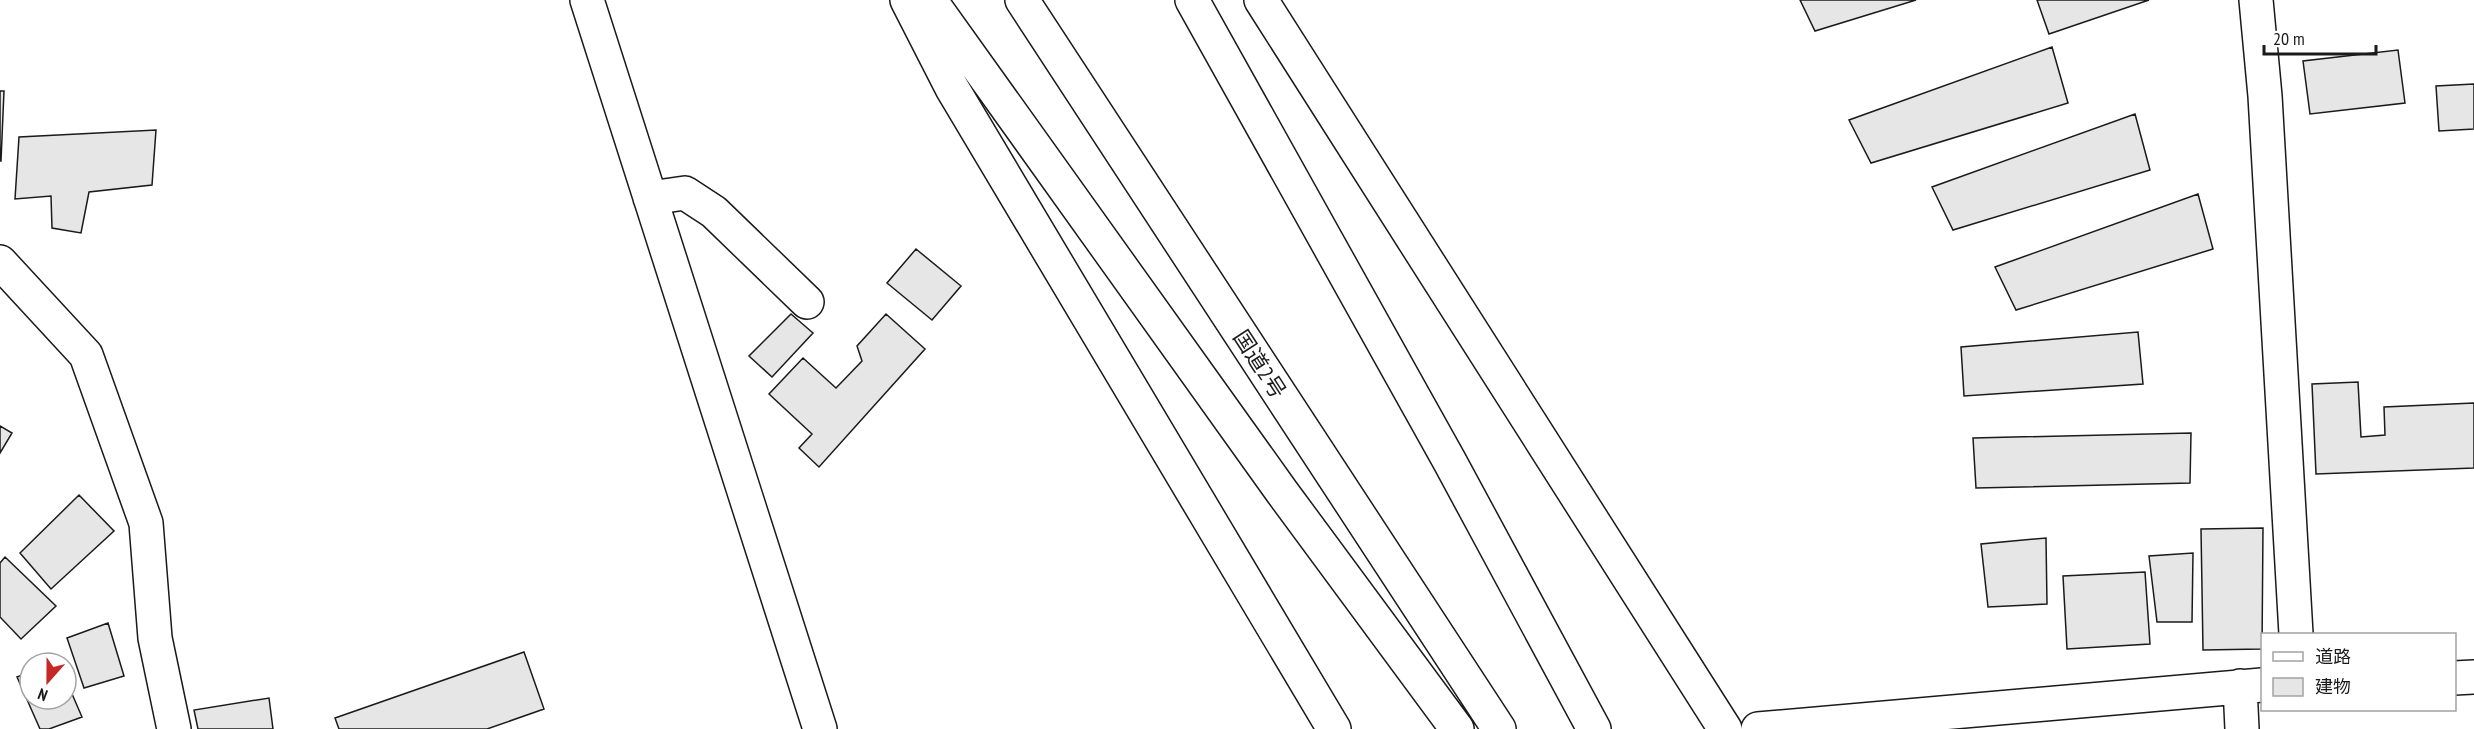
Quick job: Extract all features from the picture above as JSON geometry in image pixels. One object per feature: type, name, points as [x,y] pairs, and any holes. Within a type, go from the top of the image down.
[{"type":"main road","points":[[587,0],[820,729]]},
{"type":"main road","points":[[907,0],[952,88],[1334,729]]},
{"type":"main road","points":[[930,0],[1282,492],[1458,729]]},
{"type":"main road","name":"国道2号","points":[[1022,0],[1499,729]]},
{"type":"main road","points":[[1192,0],[1450,462],[1594,729]]},
{"type":"main road","points":[[1261,0],[1725,729]]},
{"type":"main road","points":[[2256,0],[2265,96],[2296,633]]},
{"type":"main road","points":[[650,198],[685,193],[714,212],[807,302]]},
{"type":"main road","points":[[0,262],[86,355],[146,523],[155,638],[174,729]]},
{"type":"main road","points":[[2456,678],[2474,677]]},
{"type":"main road","points":[[1758,729],[2251,685],[2242,729]]},
{"type":"building","points":[[1800,0],[1916,0],[1815,31]]},
{"type":"building","points":[[2037,0],[2149,0],[2049,34]]},
{"type":"building","points":[[2052,47],[2068,103],[1871,163],[1849,120]]},
{"type":"building","points":[[2398,50],[2405,103],[2310,114],[2303,61]]},
{"type":"building","points":[[2474,84],[2474,129],[2439,131],[2436,86]]},
{"type":"building","points":[[0,91],[4,91],[1,161],[0,161]]},
{"type":"building","points":[[2135,114],[2150,170],[1953,230],[1932,187]]},
{"type":"building","points":[[156,130],[152,185],[89,192],[81,233],[52,228],[51,196],[15,199],[19,137]]},
{"type":"building","points":[[2198,194],[2213,249],[2016,310],[1995,267]]},
{"type":"building","points":[[916,249],[961,286],[932,320],[887,283]]},
{"type":"building","points":[[791,314],[813,333],[772,377],[749,356]]},
{"type":"building","points":[[886,314],[925,349],[819,467],[799,448],[812,434],[769,394],[803,358],[836,388],[862,361],[857,346]]},
{"type":"building","points":[[2138,332],[2143,384],[1964,396],[1961,347]]},
{"type":"building","points":[[2358,382],[2361,437],[2385,435],[2384,407],[2474,403],[2474,468],[2316,474],[2312,384]]},
{"type":"building","points":[[0,426],[12,433],[0,453]]},
{"type":"building","points":[[2191,433],[2190,483],[1976,488],[1973,438]]},
{"type":"building","points":[[79,495],[114,531],[51,589],[20,553]]},
{"type":"building","points":[[2263,528],[2261,649],[2203,650],[2201,529]]},
{"type":"building","points":[[2046,538],[2047,604],[1988,607],[1981,544]]},
{"type":"building","points":[[2193,553],[2192,622],[2157,622],[2149,556]]},
{"type":"building","points":[[5,557],[56,606],[21,639],[0,617],[0,563]]},
{"type":"building","points":[[2145,572],[2150,644],[2067,649],[2063,576]]},
{"type":"building","points":[[108,623],[124,676],[84,688],[78,670],[78,651],[71,651],[67,638]]},
{"type":"building","points":[[524,652],[544,709],[487,729],[339,729],[335,718]]},
{"type":"building","points":[[269,698],[273,729],[198,729],[194,710]]},
{"type":"building","points":[[78,708],[82,717],[49,729],[40,729],[32,711],[78,711]]}]
